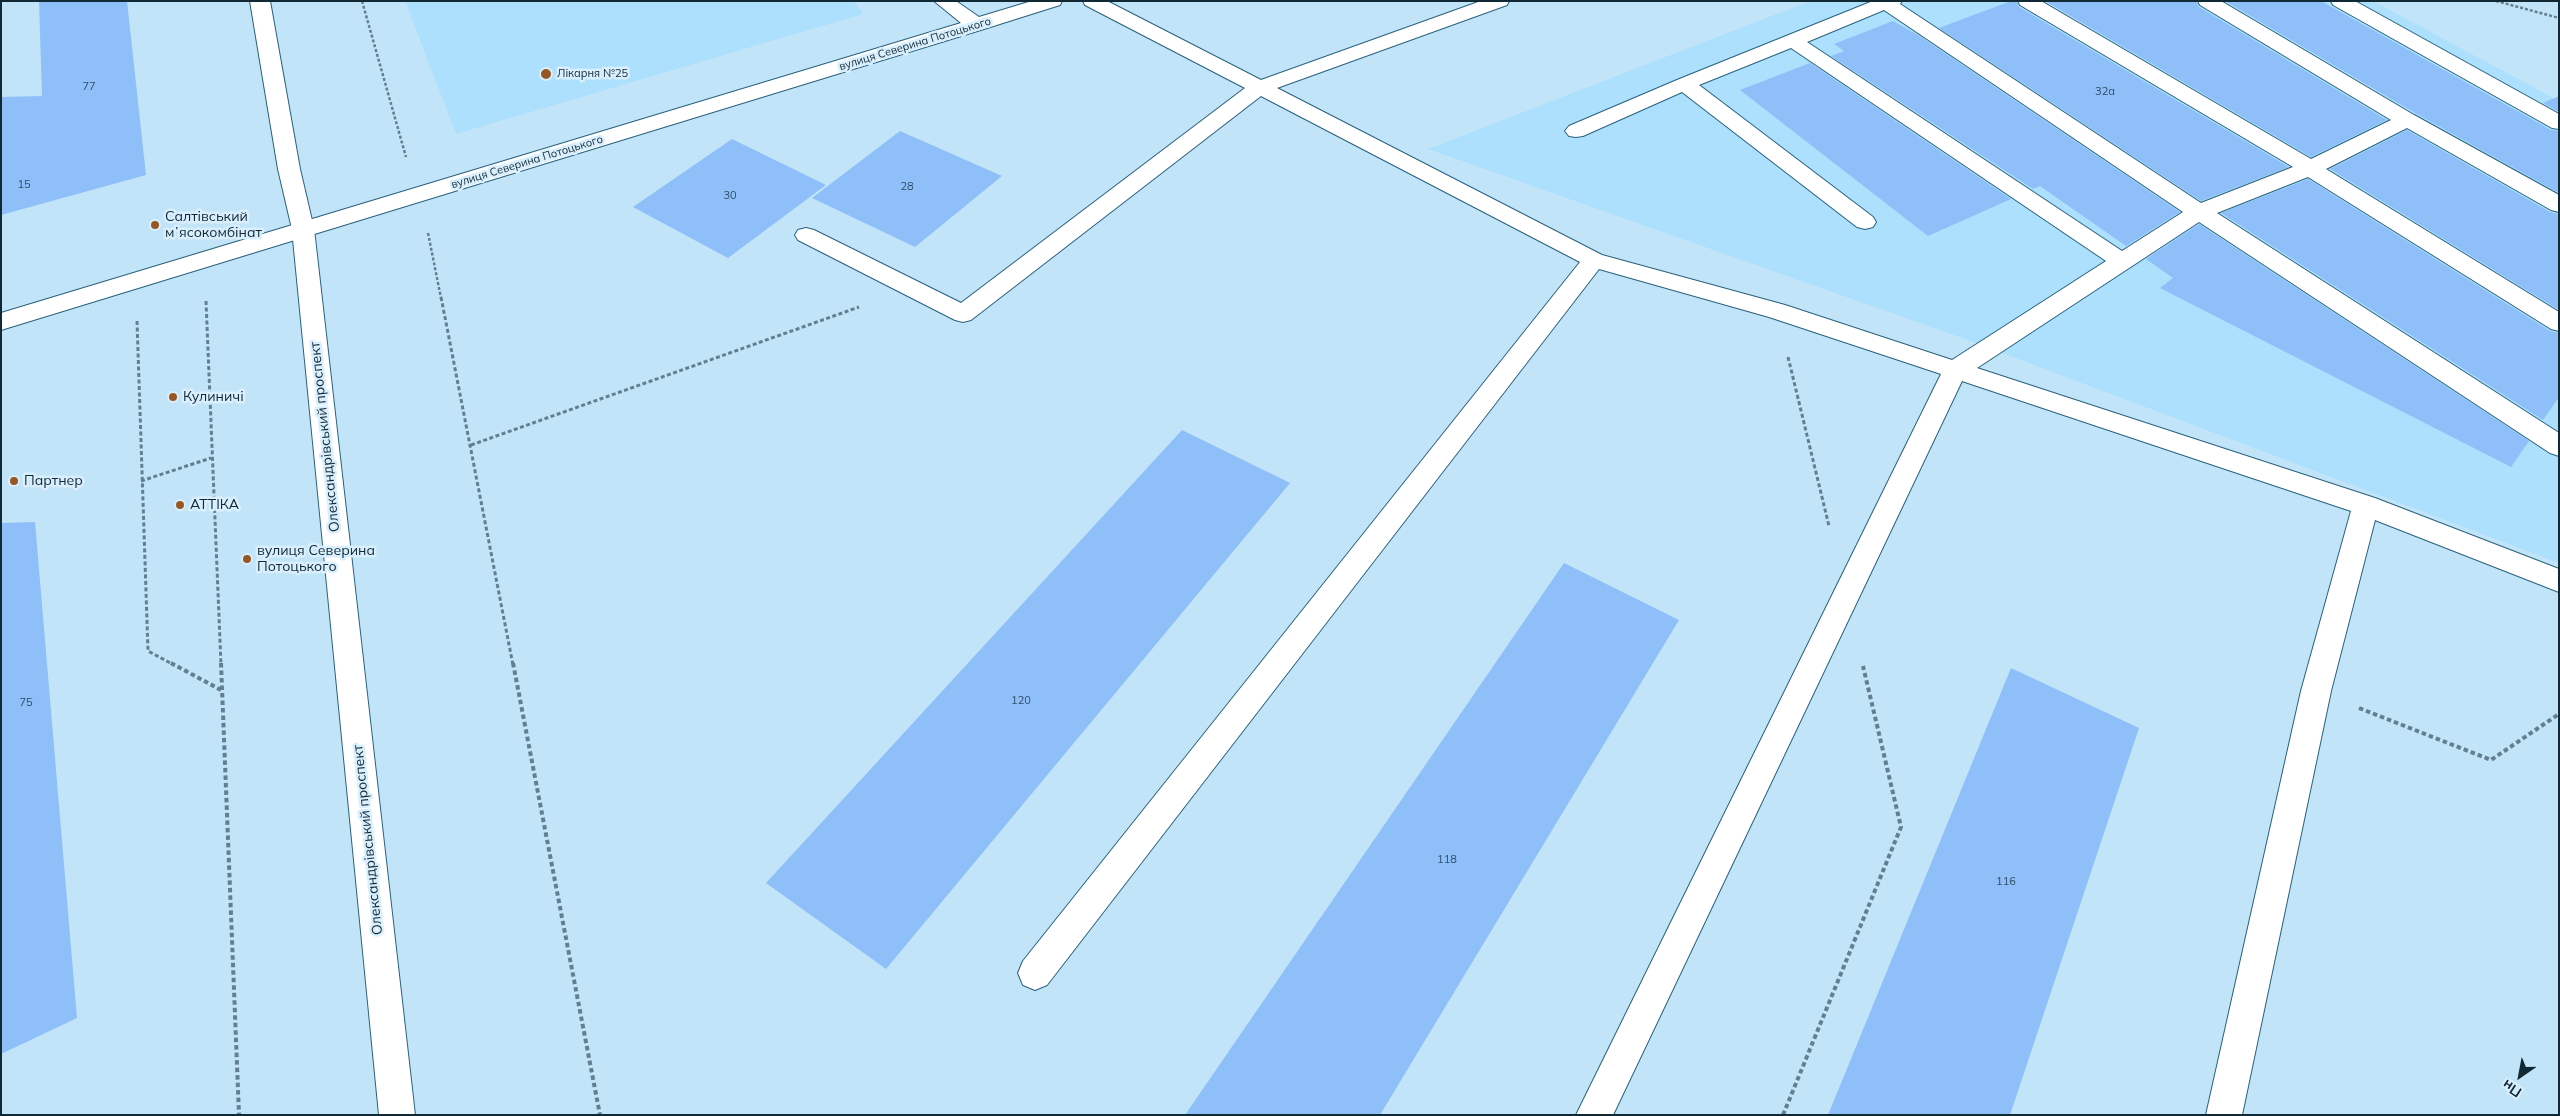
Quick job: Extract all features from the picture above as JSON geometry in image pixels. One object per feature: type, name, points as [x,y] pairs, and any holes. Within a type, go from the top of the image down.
[{"type":"main road","name":"Олександрівський проспект","points":[[260,1],[289,169],[303,229],[397,1115]]},
{"type":"main road","points":[[942,1],[977,25]]},
{"type":"main road","name":"вулиця Северина Потоцького","points":[[1,322],[1054,1]]},
{"type":"main road","points":[[1092,1],[1594,260],[1777,311],[2366,505],[2559,581]]},
{"type":"main road","points":[[806,235],[909,289],[963,314],[1260,87],[1500,1]]},
{"type":"main road","points":[[2027,1],[2310,168],[2559,324]]},
{"type":"main road","points":[[2207,1],[2408,120],[2559,205]]},
{"type":"main road","points":[[2340,1],[2559,123]]},
{"type":"main road","points":[[1576,130],[1684,84],[1889,2],[2199,212],[2559,446]]},
{"type":"main road","points":[[1793,41],[2123,262]]},
{"type":"main road","points":[[1684,84],[1865,222]]},
{"type":"main road","points":[[1594,1115],[1956,369],[2199,212],[2310,168],[2408,120]]},
{"type":"main road","points":[[1035,973],[1594,260]]},
{"type":"main road","points":[[2224,1115],[2316,691],[2366,505]]},
{"type":"path","points":[[362,1],[425,221],[471,445],[600,1115]]},
{"type":"path","points":[[2496,1],[2559,18]]},
{"type":"path","points":[[471,445],[909,289]]},
{"type":"path","points":[[206,300],[239,1115]]},
{"type":"path","points":[[137,312],[148,651],[222,691]]},
{"type":"path","points":[[141,481],[212,458]]},
{"type":"path","points":[[2316,691],[2491,760],[2559,714]]},
{"type":"path","points":[[1783,1115],[1901,827]]},
{"type":"shaded area","name":"Лікарня №25","points":[[405,1],[854,1],[863,14],[456,134]]},
{"type":"shaded area","points":[[1810,1],[2373,1],[2559,101],[2559,563],[1968,340],[1428,149]]},
{"type":"building","points":[[39,1],[127,1],[146,175],[1,215],[1,97],[42,96]]},
{"type":"building","points":[[2011,1],[2016,1],[2019,7],[2289,167],[2201,201],[1939,28]]},
{"type":"building","points":[[2045,1],[2196,1],[2199,7],[2387,120],[2311,157]]},
{"type":"building","points":[[2225,1],[2321,1],[2551,130],[2559,131],[2559,193],[2415,113]]},
{"type":"building","points":[[1893,21],[1918,35],[2180,212],[2126,246],[2040,186],[2033,189],[1831,56],[1844,51],[1834,44]]},
{"type":"building","points":[[1810,63],[2011,199],[1928,236],[1740,90]]},
{"type":"building","points":[[2559,96],[2559,112],[2543,103]]},
{"type":"building","points":[[2407,130],[2550,212],[2559,214],[2559,310],[2330,169]]},
{"type":"building","points":[[900,131],[1002,176],[915,247],[812,198]]},
{"type":"building","points":[[732,139],[826,185],[728,258],[633,207]]},
{"type":"building","points":[[2308,179],[2550,331],[2559,333],[2559,397],[2543,420],[2221,213]]},
{"type":"building","points":[[2199,224],[2529,441],[2511,467],[2160,288],[2173,278],[2146,259]]},
{"type":"building","points":[[1182,430],[1290,483],[886,969],[766,883]]},
{"type":"building","points":[[35,522],[77,1018],[1,1054],[1,523]]},
{"type":"building","points":[[1564,563],[1679,620],[1380,1115],[1185,1115]]},
{"type":"building","points":[[2011,668],[2139,728],[2010,1115],[1828,1115]]},
{"type":"place","name":"Лікарня №25","points":[[546,74]]},
{"type":"place","name":"Салтівський мʼясокомбінат","points":[[155,225]]},
{"type":"place","name":"Кулиничі","points":[[173,397]]},
{"type":"place","name":"Партнер","points":[[14,481]]},
{"type":"place","name":"АТТІКА","points":[[180,505]]},
{"type":"place","name":"вулиця Северина Потоцького","points":[[247,559]]}]
